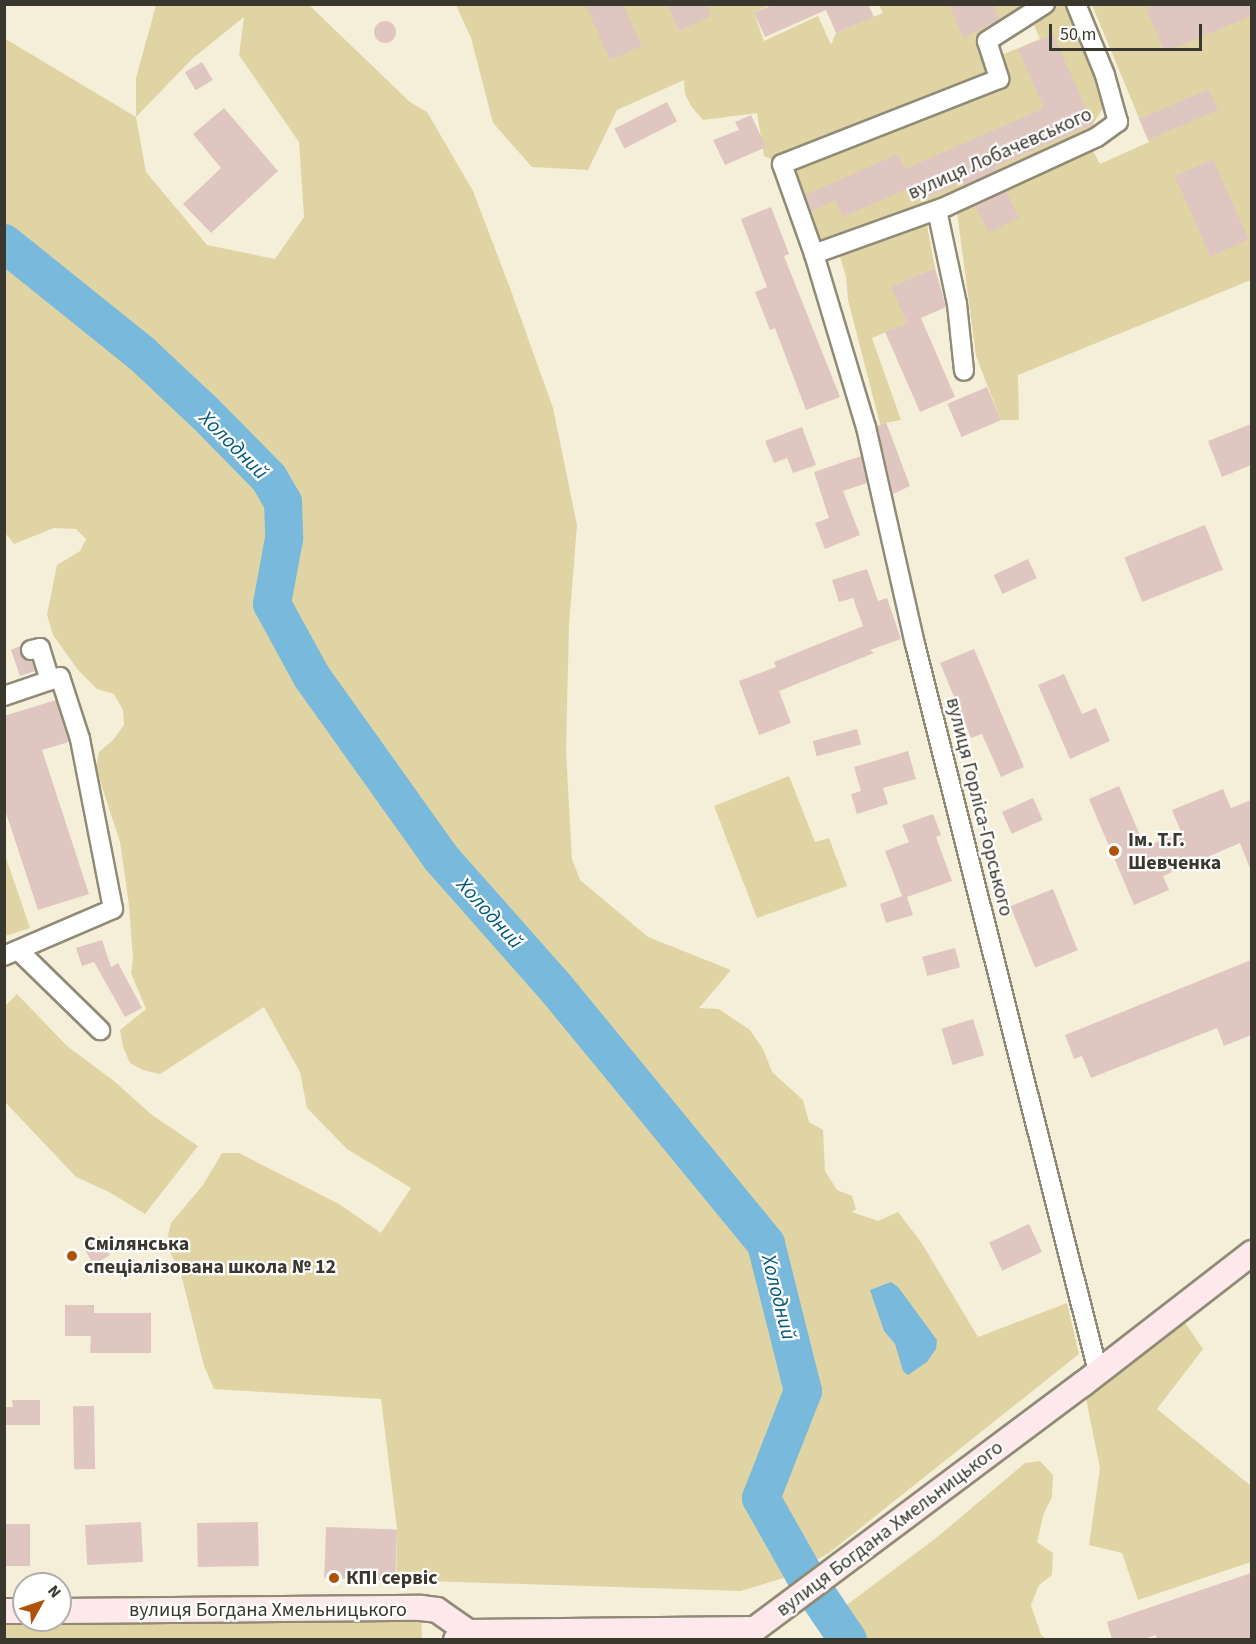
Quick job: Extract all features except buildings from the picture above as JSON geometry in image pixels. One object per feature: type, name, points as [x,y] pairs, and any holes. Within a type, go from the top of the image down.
[{"type":"main road","name":"вулиця Богдана Хмельницького","points":[[72,1611],[421,1608],[437,1610],[462,1636],[756,1634],[794,1598],[830,1575],[1251,1253]]},
{"type":"street","name":"вулиця Горліса-Горського","points":[[1045,4],[987,41],[999,79],[782,164],[814,254],[866,427],[915,644],[1098,1372]]},
{"type":"street","name":"вулиця Лобачевського","points":[[814,254],[937,210],[1097,137],[1118,122],[1105,75],[1076,4]]},
{"type":"street","points":[[937,210],[957,304],[964,371]]},
{"type":"street","points":[[36,660],[50,681]]},
{"type":"street","points":[[4,696],[60,677],[80,739],[113,909],[11,953],[100,1030]]},
{"type":"shaded area","points":[[156,5],[309,5],[410,102],[427,112],[473,191],[510,288],[553,408],[577,525],[569,626],[566,750],[572,859],[580,880],[648,937],[731,970],[699,1008],[719,1009],[750,1030],[763,1049],[772,1072],[803,1100],[809,1122],[823,1130],[825,1171],[837,1190],[852,1196],[856,1209],[852,1212],[878,1221],[898,1212],[921,1242],[978,1337],[1067,1303],[1079,1354],[829,1553],[787,1577],[741,1591],[396,1580],[397,1529],[381,1399],[214,1389],[204,1366],[181,1274],[166,1244],[171,1223],[203,1185],[222,1153],[239,1153],[339,1204],[381,1233],[411,1188],[347,1149],[307,1108],[300,1072],[264,1007],[160,1074],[143,1070],[130,1063],[123,1047],[120,1030],[146,1009],[131,973],[133,959],[129,905],[120,842],[96,768],[99,752],[113,740],[124,725],[123,710],[114,694],[97,689],[78,670],[53,635],[47,615],[57,565],[80,551],[86,539],[76,529],[54,528],[14,544],[5,533],[4,38],[136,117],[136,78]],"holes":[[[244,17],[239,55],[299,142],[304,217],[275,259],[207,245],[146,172],[136,117],[193,58]]]},
{"type":"shaded area","points":[[456,5],[770,5],[754,13],[764,41],[818,16],[831,45],[836,33],[883,13],[879,5],[1076,5],[1103,87],[1104,107],[1093,124],[1097,137],[925,214],[935,268],[892,287],[907,323],[872,338],[901,420],[880,424],[848,300],[846,277],[837,246],[814,254],[782,164],[764,156],[757,113],[703,120],[691,106],[685,94],[684,80],[617,110],[588,170],[532,167],[493,123],[471,38]],"holes":[[[1026,6],[1040,39],[987,61],[980,36],[984,29]]]},
{"type":"shaded area","points":[[1092,5],[1251,5],[1251,280],[1018,375],[1019,420],[1001,420],[976,356],[957,212],[1093,151],[1100,164],[1149,142]]},
{"type":"shaded area","points":[[789,776],[815,842],[829,838],[847,886],[757,918],[714,806]]},
{"type":"shaded area","points":[[4,852],[30,928],[5,936],[4,936]]},
{"type":"shaded area","points":[[17,994],[67,1046],[114,1081],[152,1115],[198,1146],[145,1214],[109,1192],[76,1177],[5,1102],[5,1006]]},
{"type":"shaded area","points":[[1177,1311],[1203,1349],[1157,1409],[1251,1486],[1251,1562],[1138,1600],[1122,1553],[1089,1545],[1100,1468],[1083,1384]]},
{"type":"shaded area","points":[[1040,1461],[1053,1475],[1052,1497],[1044,1513],[1037,1542],[1053,1553],[1052,1575],[1039,1585],[1031,1605],[1041,1635],[1047,1639],[848,1639],[840,1627],[840,1610],[936,1538],[1025,1463]]},
{"type":"shaded area","points":[[421,1608],[422,1639],[5,1639],[4,1612],[12,1615],[12,1632],[72,1632],[72,1620]]},
{"type":"water","points":[[891,1282],[898,1287],[937,1340],[936,1349],[927,1362],[908,1375],[903,1371],[895,1344],[884,1331],[870,1290]]},
{"type":"waterway","name":"Холодний","points":[[4,243],[142,354],[269,478],[283,502],[284,539],[272,604],[312,677],[441,858],[556,988],[766,1244],[803,1391],[761,1498],[806,1578],[848,1640]]},
{"type":"place","name":"Ім. Т.Г. Шевченка","points":[[1114,851]]},
{"type":"place","name":"Смілянська спеціалізована школа № 12","points":[[72,1256]]},
{"type":"place","name":"КПІ сервіс","points":[[334,1578]]}]
